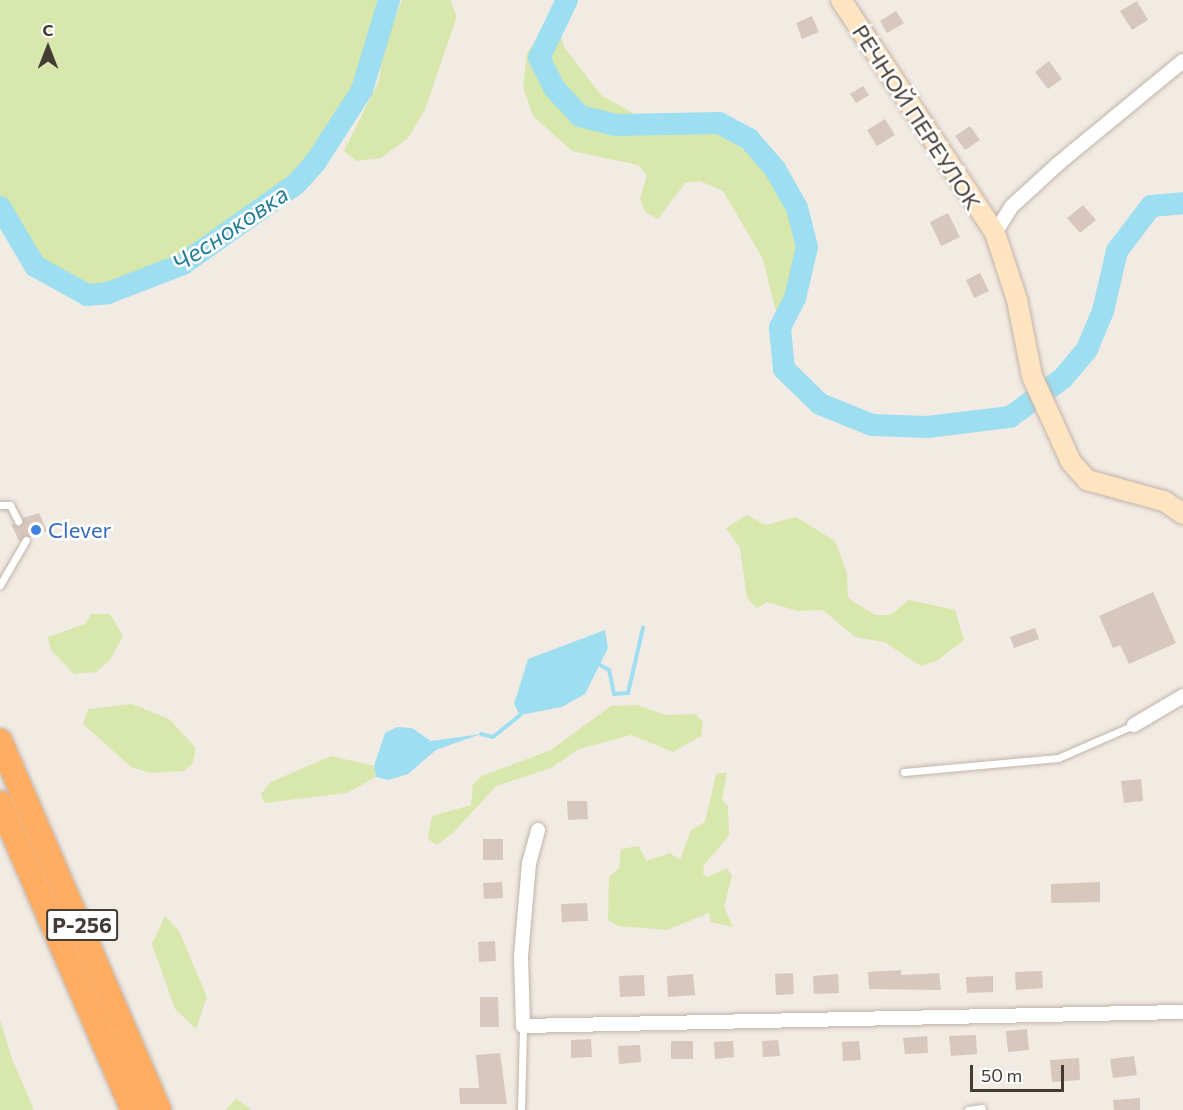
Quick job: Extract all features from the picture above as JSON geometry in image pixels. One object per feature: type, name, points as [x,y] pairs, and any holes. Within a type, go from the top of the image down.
[{"type":"highway","name":"Р-256","points":[[0,741],[159,1110]]},
{"type":"highway","name":"Р-256","points":[[0,803],[133,1110]]},
{"type":"street","name":"РЕЧНОЙ ПЕРЕУЛОК","points":[[841,0],[995,233],[1017,300],[1032,376],[1071,462],[1087,480],[1164,501],[1183,514]]},
{"type":"street","name":"РЕЧНОЙ ПЕРЕУЛОК","points":[[995,233],[1011,207],[1058,164],[1183,61]]},
{"type":"street","points":[[1134,725],[1183,696]]},
{"type":"street","points":[[538,830],[528,863],[521,957],[523,1026],[1183,1012]]},
{"type":"lane","points":[[0,505],[10,505],[18,521]]},
{"type":"lane","points":[[0,585],[26,540]]},
{"type":"lane","points":[[904,772],[1058,758],[1134,725]]},
{"type":"lane","points":[[521,1110],[523,1026]]},
{"type":"lane","points":[[968,1110],[982,1108]]},
{"type":"green space","points":[[0,0],[389,0],[362,90],[315,163],[296,184],[183,264],[108,293],[87,295],[35,266],[0,207]]},
{"type":"green space","points":[[402,0],[450,0],[457,16],[425,110],[408,138],[381,158],[356,161],[344,151],[379,81],[384,45]]},
{"type":"green space","points":[[556,19],[564,47],[601,95],[654,125],[719,123],[749,139],[775,169],[797,208],[807,247],[795,298],[780,328],[763,259],[723,191],[700,181],[685,183],[658,219],[645,212],[640,199],[647,175],[638,165],[572,151],[533,116],[523,87],[527,52]]},
{"type":"green space","points":[[747,515],[766,525],[796,517],[835,541],[847,573],[848,598],[875,615],[890,615],[909,600],[955,610],[964,640],[938,660],[921,666],[884,642],[855,637],[823,610],[798,611],[767,602],[757,608],[747,598],[740,548],[726,528]]},
{"type":"green space","points":[[91,614],[110,614],[123,636],[110,660],[96,672],[74,674],[51,650],[48,637],[85,624]]},
{"type":"green space","points":[[132,704],[169,719],[196,748],[192,765],[183,771],[150,773],[131,767],[83,724],[88,709]]},
{"type":"green space","points":[[637,705],[665,715],[695,714],[703,722],[701,736],[673,752],[631,735],[579,749],[551,768],[496,786],[454,832],[437,845],[428,839],[432,816],[471,805],[473,784],[482,776],[551,750],[611,706]]},
{"type":"green space","points":[[331,756],[374,766],[376,777],[347,793],[264,803],[261,794],[271,782]]},
{"type":"green space","points":[[727,772],[722,800],[728,806],[729,836],[704,865],[703,874],[708,877],[727,868],[732,876],[724,907],[733,927],[711,922],[709,913],[667,930],[618,926],[608,920],[609,877],[619,868],[621,849],[639,846],[646,861],[670,853],[680,860],[691,830],[705,822],[716,774]]},
{"type":"green space","points":[[165,916],[179,931],[207,997],[196,1029],[175,1009],[152,944]]},
{"type":"green space","points":[[0,1020],[12,1059],[34,1110],[0,1110]]},
{"type":"green space","points":[[236,1099],[248,1107],[251,1110],[225,1110]]},
{"type":"water","points":[[605,630],[608,648],[585,694],[562,707],[520,715],[514,704],[528,659]]},
{"type":"water","points":[[397,727],[412,728],[431,741],[481,734],[436,750],[408,774],[389,780],[376,777],[374,766],[385,733]]},
{"type":"building","points":[[1137,1],[1148,20],[1132,30],[1120,11]]},
{"type":"building","points":[[896,11],[904,23],[887,33],[880,21]]},
{"type":"building","points":[[812,16],[819,32],[802,39],[796,23]]},
{"type":"building","points":[[1049,61],[1062,79],[1048,89],[1035,72]]},
{"type":"building","points":[[863,86],[869,95],[856,103],[850,94]]},
{"type":"building","points":[[885,119],[895,135],[877,146],[867,130]]},
{"type":"building","points":[[970,126],[980,140],[965,150],[955,136]]},
{"type":"building","points":[[1083,205],[1096,220],[1080,233],[1067,218]]},
{"type":"building","points":[[948,213],[960,237],[941,246],[930,222]]},
{"type":"building","points":[[980,273],[989,291],[974,298],[966,280]]},
{"type":"building","points":[[39,513],[47,531],[19,541],[11,524],[20,526],[23,518]]},
{"type":"building","points":[[1153,592],[1176,643],[1129,664],[1120,645],[1113,648],[1099,616]]},
{"type":"building","points":[[1035,628],[1039,639],[1014,648],[1010,637]]},
{"type":"building","points":[[1141,779],[1143,801],[1124,803],[1121,781]]},
{"type":"building","points":[[567,801],[587,801],[588,819],[568,820]]},
{"type":"building","points":[[483,839],[503,839],[503,860],[483,860]]},
{"type":"building","points":[[502,882],[503,898],[484,899],[483,883]]},
{"type":"building","points":[[1100,882],[1100,902],[1051,903],[1051,884]]},
{"type":"building","points":[[587,903],[588,921],[562,922],[561,904]]},
{"type":"building","points":[[495,941],[496,961],[479,962],[478,942]]},
{"type":"building","points":[[901,970],[901,975],[939,973],[941,990],[869,989],[868,972]]},
{"type":"building","points":[[1042,971],[1043,988],[1016,990],[1015,972]]},
{"type":"building","points":[[793,973],[794,994],[776,995],[775,974]]},
{"type":"building","points":[[693,974],[695,995],[668,997],[667,976]]},
{"type":"building","points":[[838,974],[839,993],[814,994],[813,976]]},
{"type":"building","points":[[644,975],[645,996],[620,997],[619,976]]},
{"type":"building","points":[[993,976],[993,992],[967,993],[966,977]]},
{"type":"building","points":[[480,997],[498,997],[499,1027],[480,1027]]},
{"type":"building","points":[[1027,1029],[1029,1050],[1008,1052],[1006,1031]]},
{"type":"building","points":[[976,1035],[977,1054],[951,1056],[949,1036]]},
{"type":"building","points":[[927,1036],[928,1053],[905,1054],[903,1038]]},
{"type":"building","points":[[591,1039],[592,1057],[571,1058],[571,1040]]},
{"type":"building","points":[[778,1040],[780,1056],[763,1057],[762,1041]]},
{"type":"building","points":[[671,1041],[693,1041],[693,1059],[671,1059]]},
{"type":"building","points":[[733,1041],[734,1057],[715,1059],[714,1042]]},
{"type":"building","points":[[859,1041],[861,1060],[843,1061],[842,1042]]},
{"type":"building","points":[[640,1045],[641,1062],[619,1064],[618,1046]]},
{"type":"building","points":[[500,1053],[507,1104],[460,1104],[459,1088],[479,1088],[476,1055]]},
{"type":"building","points":[[1134,1056],[1137,1075],[1113,1078],[1110,1059]]},
{"type":"building","points":[[1079,1058],[1080,1080],[1052,1082],[1050,1060]]},
{"type":"building","points":[[1140,1098],[1140,1110],[1114,1110],[1113,1100]]},
{"type":"waterway","name":"Чесноковка","points":[[0,207],[35,266],[87,295],[108,293],[183,264],[296,184],[315,163],[362,90],[389,0]]},
{"type":"waterway","name":"Чесноковка","points":[[567,0],[539,58],[554,88],[580,116],[615,125],[719,123],[749,139],[775,169],[797,208],[807,247],[795,298],[780,328],[784,369],[820,404],[872,425],[927,427],[1010,417],[1063,378],[1087,349],[1103,311],[1117,251],[1151,206],[1183,203]]},
{"type":"waterway","points":[[600,665],[609,670],[614,694],[628,693],[643,628]]},
{"type":"waterway","points":[[481,734],[493,737],[520,715]]},
{"type":"place","name":"Clever","points":[[36,530]]}]
